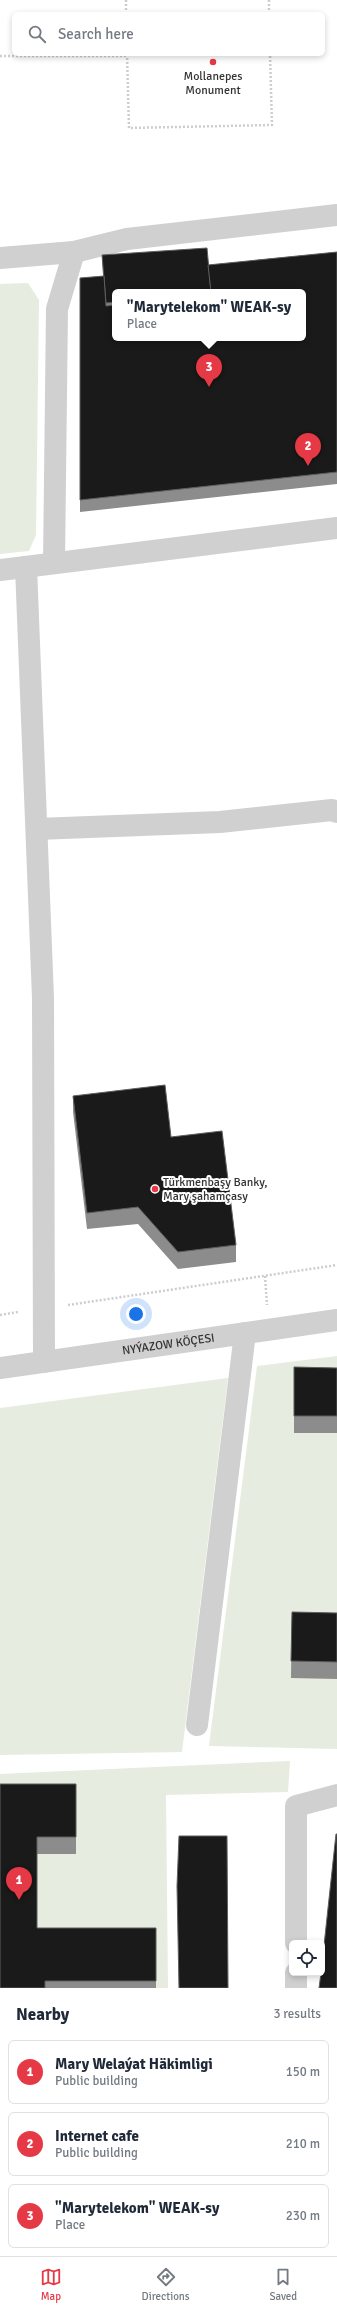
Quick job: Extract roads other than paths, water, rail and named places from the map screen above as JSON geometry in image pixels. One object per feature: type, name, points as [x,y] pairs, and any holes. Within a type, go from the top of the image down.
[{"type":"street","points":[[0,258],[74,252],[127,239],[337,215]]},
{"type":"street","points":[[54,563],[57,309],[74,252]]},
{"type":"street","points":[[0,570],[337,528]]},
{"type":"street","points":[[26,567],[43,998],[42,1308],[44,1362]]},
{"type":"street","points":[[37,829],[220,822],[332,810],[337,812]]},
{"type":"street","name":"NYÝAZOW KÖÇESI","points":[[0,1368],[337,1320]]},
{"type":"street","points":[[197,1725],[245,1333]]},
{"type":"street","points":[[296,1940],[296,1806],[337,1795]]},
{"type":"street","points":[[296,1976],[296,1988]]},
{"type":"place","name":"Mollanepes Monument","points":[[213,62]]},
{"type":"place","name":"\"Marytelekom\" WEAK-sy","points":[[209,387]]},
{"type":"place","name":"Internet cafe","points":[[308,466]]},
{"type":"place","name":"Türkmenbaşy Banky, Mary şahamçasy","points":[[155,1189]]},
{"type":"place","name":"Mary Welaýat Häkimligi","points":[[19,1900]]}]
